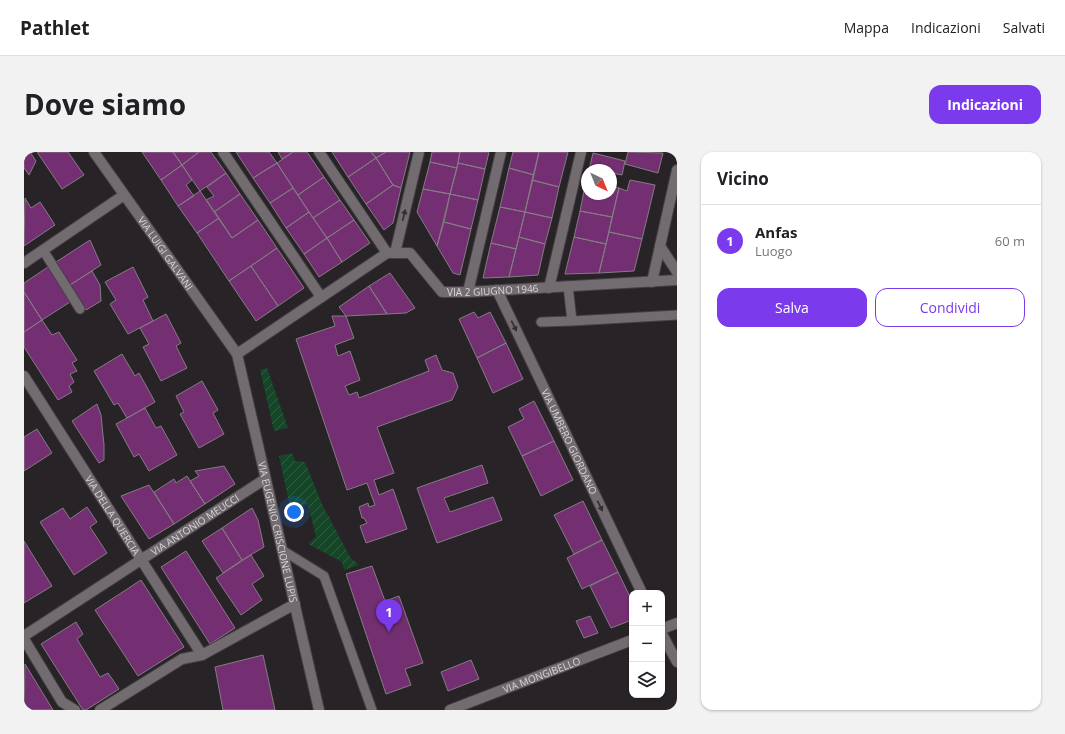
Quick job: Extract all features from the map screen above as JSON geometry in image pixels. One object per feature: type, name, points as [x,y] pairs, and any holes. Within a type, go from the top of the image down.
[{"type":"street","name":"VIA LUIGI GALVANI","points":[[94,152],[237,354]]},
{"type":"street","points":[[223,152],[322,297]]},
{"type":"street","points":[[319,152],[391,253]]},
{"type":"street","points":[[237,354],[391,253],[419,152]]},
{"type":"street","points":[[468,292],[501,152]]},
{"type":"street","points":[[549,288],[581,152]]},
{"type":"street","points":[[652,282],[677,170]]},
{"type":"street","points":[[24,263],[124,195]]},
{"type":"street","points":[[660,246],[677,272]]},
{"type":"street","name":"VIA 2 GIUGNO 1946","points":[[391,253],[410,254],[442,292],[549,288],[677,280]]},
{"type":"street","name":"VIA UMBERO GIORDANO","points":[[497,290],[641,590]]},
{"type":"street","name":"VIA EUGENIO CRISCIONE LUPIS","points":[[237,354],[319,710]]},
{"type":"street","name":"VIA DELLA QUERCIA","points":[[24,376],[202,655]]},
{"type":"street","name":"VIA ANTONIO MEUCCI","points":[[24,636],[266,479]]},
{"type":"street","points":[[100,710],[182,658],[202,655],[295,604]]},
{"type":"street","points":[[665,628],[677,623]]},
{"type":"street","points":[[24,639],[62,702],[74,710]]},
{"type":"street","points":[[665,640],[677,662]]},
{"type":"street","name":"VIA MONGIBELLO","points":[[450,710],[629,641]]},
{"type":"lane","points":[[43,250],[80,309]]},
{"type":"lane","points":[[568,286],[572,321]]},
{"type":"lane","points":[[541,322],[677,315]]},
{"type":"lane","points":[[282,550],[324,576],[372,710]]},
{"type":"green space","points":[[267,368],[288,428],[274,431],[260,370]]},
{"type":"green space","points":[[292,453],[295,461],[305,462],[322,504],[350,557],[359,565],[344,570],[342,562],[308,544],[316,537],[308,504],[290,507],[279,456]]},
{"type":"building","points":[[24,152],[30,152],[36,161],[29,175],[24,168]]},
{"type":"building","points":[[37,152],[68,152],[84,175],[62,189]]},
{"type":"building","points":[[142,152],[173,152],[182,165],[161,180]]},
{"type":"building","points":[[173,152],[199,152],[182,165]]},
{"type":"building","points":[[199,152],[211,152],[226,173],[200,191],[182,165]]},
{"type":"building","points":[[236,152],[269,152],[277,163],[253,178]]},
{"type":"building","points":[[278,152],[293,152],[282,159]]},
{"type":"building","points":[[293,152],[307,152],[324,177],[298,195],[277,163]]},
{"type":"building","points":[[332,152],[371,152],[376,158],[348,177]]},
{"type":"building","points":[[371,152],[386,152],[376,158]]},
{"type":"building","points":[[386,152],[410,152],[401,188],[393,185],[376,158]]},
{"type":"building","points":[[432,152],[460,152],[457,168],[430,162]]},
{"type":"building","points":[[460,152],[489,152],[485,169],[458,163]]},
{"type":"building","points":[[513,152],[539,152],[534,175],[509,168]]},
{"type":"building","points":[[539,152],[568,152],[559,187],[532,180]]},
{"type":"building","points":[[628,152],[663,153],[658,173],[625,164]]},
{"type":"building","points":[[593,153],[625,161],[622,175],[617,174],[617,164],[590,164]]},
{"type":"building","points":[[376,158],[393,185],[366,204],[348,177]]},
{"type":"building","points":[[430,162],[457,168],[450,194],[423,189]]},
{"type":"building","points":[[277,163],[293,188],[270,203],[253,178]]},
{"type":"building","points":[[458,163],[485,169],[478,200],[450,194]]},
{"type":"building","points":[[182,165],[192,180],[186,185],[194,196],[178,206],[161,180]]},
{"type":"building","points":[[509,168],[534,175],[525,212],[500,207]]},
{"type":"building","points":[[226,173],[240,194],[214,212],[206,200],[214,196],[207,187]]},
{"type":"building","points":[[324,177],[340,200],[313,218],[298,195]]},
{"type":"building","points":[[532,180],[559,187],[552,218],[525,212]]},
{"type":"building","points":[[630,180],[655,185],[642,239],[609,232],[619,188],[627,191]]},
{"type":"building","points":[[393,185],[401,188],[393,223],[384,230],[366,204]]},
{"type":"building","points":[[293,188],[309,212],[286,228],[270,203]]},
{"type":"building","points":[[423,189],[450,194],[437,246],[417,212]]},
{"type":"building","points":[[200,191],[219,218],[197,233],[178,206]]},
{"type":"building","points":[[240,194],[258,220],[232,238],[214,212]]},
{"type":"building","points":[[450,194],[478,200],[471,229],[444,222]]},
{"type":"building","points":[[25,198],[31,208],[40,202],[55,225],[24,246]]},
{"type":"building","points":[[340,200],[354,220],[327,238],[313,218]]},
{"type":"building","points":[[582,200],[616,200],[612,217],[580,211]]},
{"type":"building","points":[[500,207],[525,212],[516,249],[491,243]]},
{"type":"building","points":[[580,211],[612,217],[606,244],[574,237]]},
{"type":"building","points":[[309,212],[327,238],[304,254],[286,228]]},
{"type":"building","points":[[525,212],[552,218],[545,244],[519,237]]},
{"type":"building","points":[[219,218],[232,238],[258,220],[277,248],[229,281],[197,233]]},
{"type":"building","points":[[354,220],[370,243],[342,262],[327,238]]},
{"type":"building","points":[[444,222],[471,229],[460,275],[453,273],[437,246]]},
{"type":"building","points":[[609,232],[642,239],[634,271],[599,273]]},
{"type":"building","points":[[519,237],[545,244],[538,275],[509,277]]},
{"type":"building","points":[[574,237],[606,244],[599,273],[565,274]]},
{"type":"building","points":[[327,238],[342,262],[319,277],[304,254]]},
{"type":"building","points":[[90,240],[101,265],[70,285],[56,262]]},
{"type":"building","points":[[491,243],[516,249],[509,277],[483,278]]},
{"type":"building","points":[[277,248],[304,288],[278,306],[251,266]]},
{"type":"building","points":[[251,266],[278,306],[256,321],[229,281]]},
{"type":"building","points":[[48,267],[70,302],[42,320],[24,292],[24,283]]},
{"type":"building","points":[[133,267],[148,297],[143,300],[153,321],[128,334],[110,304],[116,300],[105,282]]},
{"type":"building","points":[[92,271],[100,285],[101,301],[86,310],[70,285]]},
{"type":"building","points":[[390,273],[415,308],[406,313],[387,314],[369,286]]},
{"type":"building","points":[[369,286],[387,314],[346,316],[339,307]]},
{"type":"building","points":[[24,292],[42,320],[24,332]]},
{"type":"building","points":[[474,312],[478,318],[490,312],[506,343],[477,358],[459,319]]},
{"type":"building","points":[[166,314],[181,343],[176,346],[187,368],[161,381],[143,347],[149,344],[140,328]]},
{"type":"building","points":[[332,316],[346,316],[354,338],[335,345],[338,356],[350,351],[360,380],[345,386],[349,395],[357,392],[359,398],[429,371],[425,360],[436,355],[442,370],[453,373],[458,387],[452,400],[377,427],[394,473],[374,480],[379,495],[393,489],[407,529],[366,543],[360,526],[367,523],[364,518],[362,518],[359,507],[368,503],[369,507],[375,505],[367,483],[347,490],[296,339],[335,326]]},
{"type":"building","points":[[42,320],[52,335],[59,332],[77,360],[72,363],[77,371],[70,374],[74,382],[69,386],[72,392],[58,400],[24,347],[24,332]]},
{"type":"building","points":[[506,343],[523,379],[493,393],[477,358]]},
{"type":"building","points":[[122,354],[135,376],[139,373],[155,402],[127,418],[118,403],[114,405],[94,371]]},
{"type":"building","points":[[202,381],[218,410],[213,413],[224,434],[199,448],[180,414],[184,412],[176,396]]},
{"type":"building","points":[[534,401],[554,441],[522,456],[508,427],[524,419],[519,409]]},
{"type":"building","points":[[97,404],[101,415],[104,445],[104,460],[99,463],[72,421]]},
{"type":"building","points":[[145,408],[156,428],[161,426],[177,455],[149,471],[139,454],[134,457],[116,424]]},
{"type":"building","points":[[37,429],[52,453],[24,471],[24,437]]},
{"type":"building","points":[[554,441],[573,480],[541,496],[522,456]]},
{"type":"building","points":[[482,465],[488,483],[444,498],[450,512],[493,497],[502,520],[437,543],[417,488]]},
{"type":"building","points":[[224,466],[235,484],[205,504],[190,481],[199,476],[195,471]]},
{"type":"building","points":[[187,476],[205,504],[174,524],[154,492],[174,479],[176,483]]},
{"type":"building","points":[[149,485],[174,524],[149,539],[121,496]]},
{"type":"building","points":[[583,501],[602,540],[574,554],[554,515]]},
{"type":"building","points":[[87,507],[97,522],[90,527],[107,553],[74,575],[40,522],[63,508],[70,519]]},
{"type":"building","points":[[252,508],[258,520],[264,547],[242,560],[222,528]]},
{"type":"building","points":[[222,528],[242,560],[223,573],[202,541]]},
{"type":"building","points":[[602,540],[618,572],[582,589],[567,558]]},
{"type":"building","points":[[24,541],[52,586],[24,603]]},
{"type":"building","points":[[186,551],[235,628],[210,644],[161,567]]},
{"type":"building","points":[[251,555],[264,576],[252,584],[262,600],[241,615],[216,578]]},
{"type":"building","points":[[372,566],[385,601],[399,596],[423,663],[405,669],[411,685],[386,694],[346,574]]},
{"type":"building","points":[[618,572],[629,595],[629,621],[611,628],[590,586]]},
{"type":"building","points":[[141,580],[184,647],[138,676],[95,610]]},
{"type":"building","points":[[590,616],[598,633],[584,638],[576,621]]},
{"type":"building","points":[[76,622],[83,634],[77,639],[100,677],[108,673],[119,689],[86,710],[83,710],[41,644]]},
{"type":"building","points":[[263,655],[275,710],[223,710],[215,667]]},
{"type":"building","points":[[471,660],[479,679],[448,691],[441,672]]},
{"type":"building","points":[[25,664],[53,710],[24,710]]},
{"type":"place","name":"Anfas","points":[[389,632]]}]
